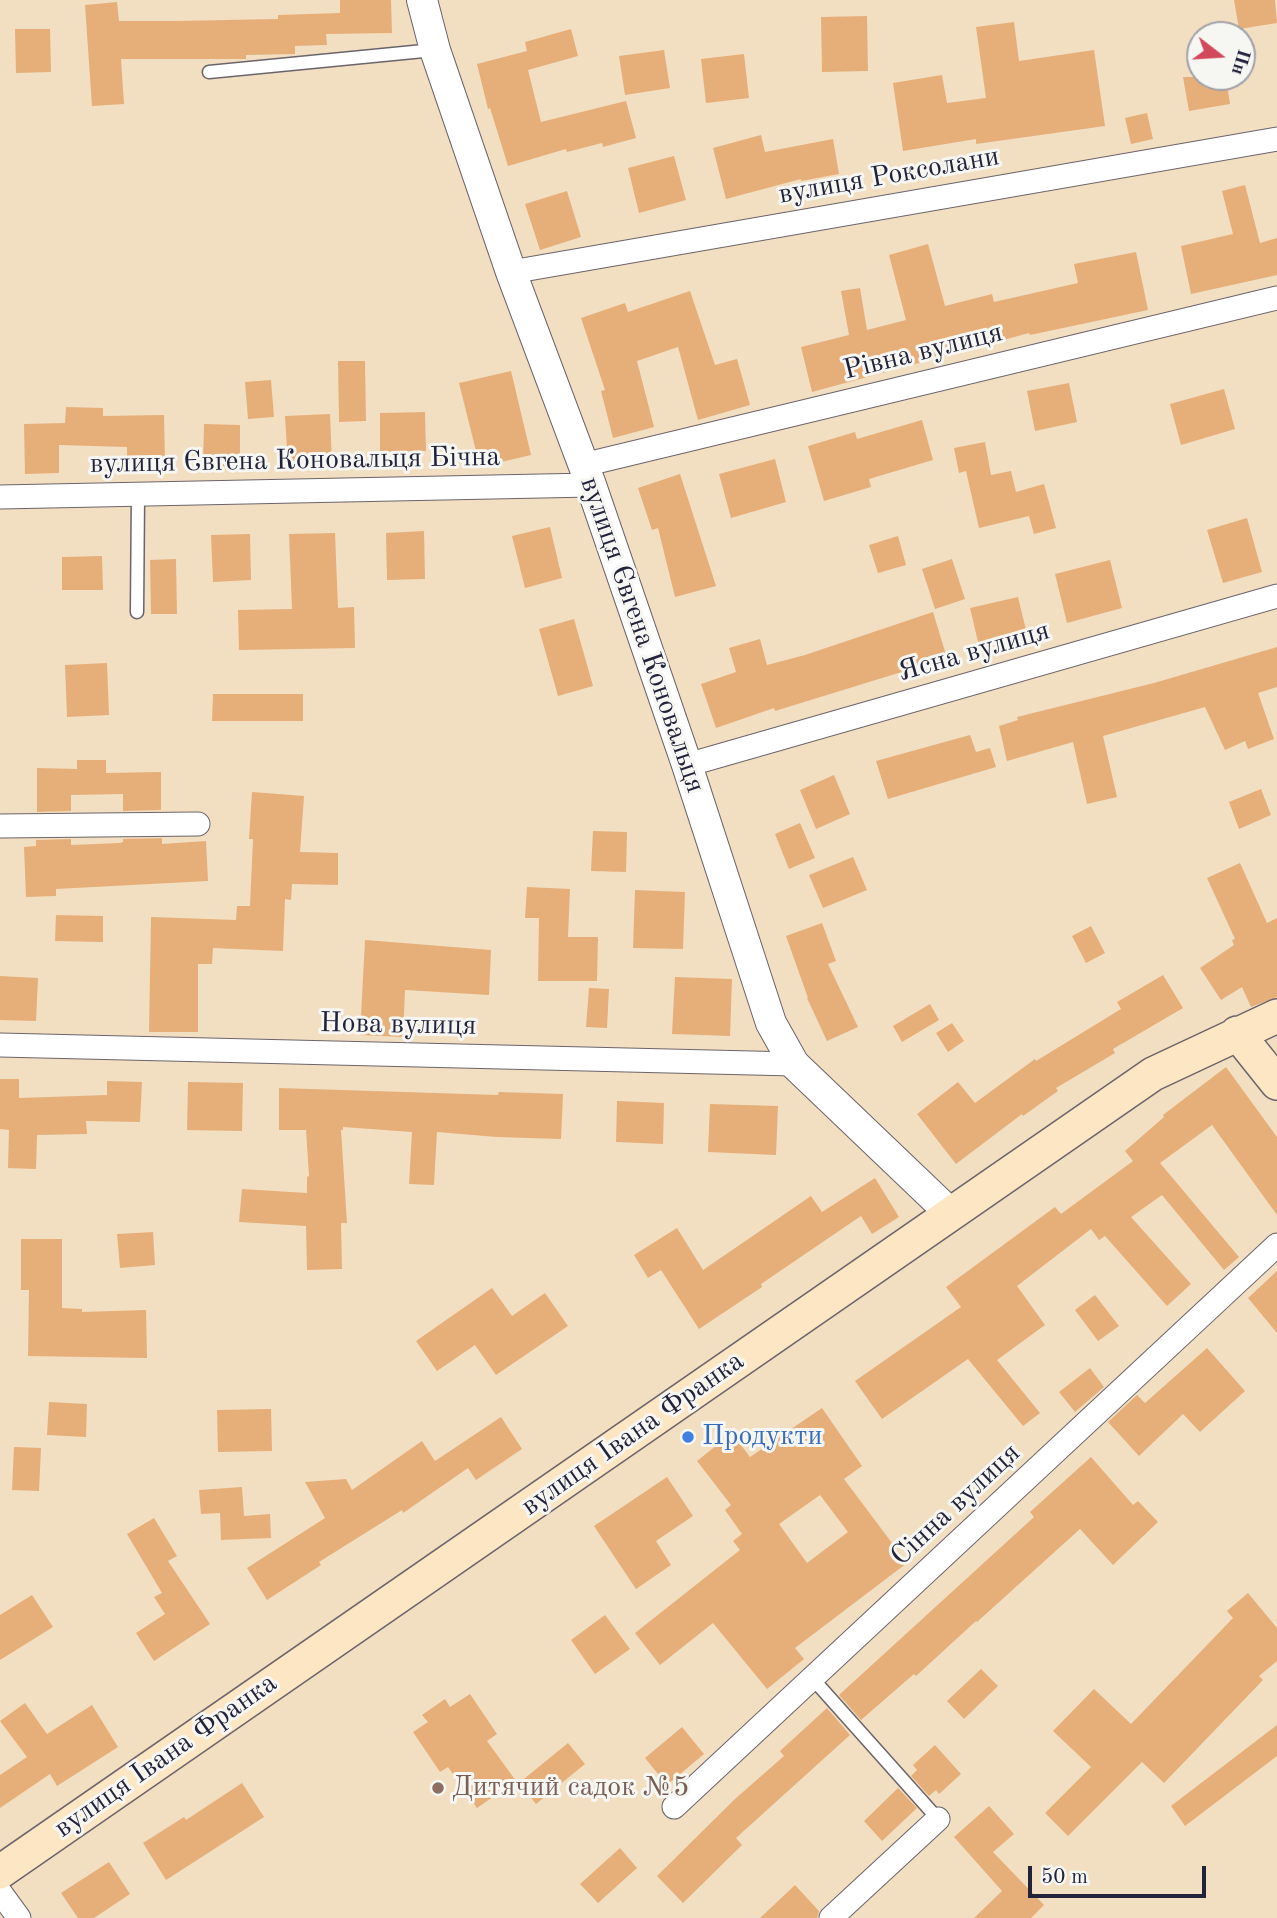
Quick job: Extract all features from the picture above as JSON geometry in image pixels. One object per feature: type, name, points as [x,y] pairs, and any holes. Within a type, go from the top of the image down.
[{"type":"main road","name":"вулиця Івана Франка","points":[[0,1872],[1153,1074],[1277,1016]]},
{"type":"main road","points":[[1237,1033],[1277,1083]]},
{"type":"street","name":"вулиця Євгена Коновальця","points":[[422,0],[435,50],[511,272],[587,475],[687,765],[771,1023],[794,1064],[950,1213]]},
{"type":"street","name":"вулиця Роксолани","points":[[511,272],[1277,139]]},
{"type":"street","name":"Рівна вулиця","points":[[587,475],[1277,298]]},
{"type":"street","name":"вулиця Євгена Коновальця Бічна","points":[[0,496],[138,494],[587,475]]},
{"type":"street","name":"Ясна вулиця","points":[[687,765],[1277,596]]},
{"type":"street","points":[[0,826],[198,824]]},
{"type":"street","name":"Нова вулиця","points":[[0,1045],[794,1064]]},
{"type":"street","name":"Сінна вулиця","points":[[674,1807],[1277,1245]]},
{"type":"street","points":[[831,1918],[938,1819]]},
{"type":"street","points":[[0,1892],[19,1918]]},
{"type":"lane","points":[[209,72],[435,50]]},
{"type":"lane","points":[[137,612],[138,494]]},
{"type":"lane","points":[[813,1679],[938,1819]]},
{"type":"building","points":[[340,0],[391,0],[392,33],[326,34],[327,45],[295,46],[295,54],[246,55],[246,59],[121,59],[124,104],[92,106],[85,5],[117,2],[119,21],[278,19],[278,15],[340,13]]},
{"type":"building","points":[[1234,0],[1275,0],[1277,23],[1256,26],[1256,21],[1238,21]]},
{"type":"building","points":[[867,16],[868,71],[822,72],[821,17]]},
{"type":"building","points":[[1014,22],[1019,61],[1094,50],[1105,126],[976,144],[976,139],[903,151],[893,83],[942,75],[947,103],[986,98],[976,27]]},
{"type":"building","points":[[15,29],[50,29],[51,72],[16,73]]},
{"type":"building","points":[[571,29],[578,56],[528,70],[541,122],[626,101],[636,138],[603,147],[602,143],[567,152],[566,149],[508,166],[490,108],[488,109],[477,64],[527,51],[525,42]]},
{"type":"building","points":[[664,50],[670,88],[625,95],[619,56]]},
{"type":"building","points":[[744,54],[749,98],[706,103],[701,59]]},
{"type":"building","points":[[1183,77],[1186,77],[1186,91],[1228,91],[1230,104],[1189,111]]},
{"type":"building","points":[[1147,113],[1153,139],[1131,144],[1125,118]]},
{"type":"building","points":[[761,135],[765,152],[833,139],[839,174],[801,179],[726,199],[713,148]]},
{"type":"building","points":[[674,156],[686,200],[639,213],[628,168]]},
{"type":"building","points":[[1245,185],[1260,243],[1277,238],[1277,275],[1191,294],[1181,246],[1233,234],[1222,191]]},
{"type":"building","points":[[567,191],[581,237],[540,250],[525,204]]},
{"type":"building","points":[[928,244],[945,306],[992,294],[994,302],[1078,283],[1074,264],[1136,252],[1148,310],[1030,335],[1029,333],[812,392],[801,347],[849,335],[841,291],[860,288],[867,330],[906,320],[889,255]]},
{"type":"building","points":[[690,291],[715,365],[737,359],[750,405],[698,420],[678,347],[637,361],[654,427],[613,438],[601,391],[605,390],[581,318],[625,303],[628,312]]},
{"type":"building","points":[[338,361],[365,361],[366,421],[339,422]]},
{"type":"building","points":[[511,371],[531,455],[480,467],[459,383]]},
{"type":"building","points":[[271,380],[274,417],[248,419],[245,382]]},
{"type":"building","points":[[1069,383],[1077,422],[1035,431],[1027,391]]},
{"type":"building","points":[[1224,389],[1235,429],[1181,445],[1170,404]]},
{"type":"building","points":[[66,407],[103,408],[103,416],[164,415],[165,464],[127,465],[127,447],[59,445],[59,473],[25,474],[24,424],[65,423]]},
{"type":"building","points":[[425,412],[426,451],[380,452],[380,413]]},
{"type":"building","points":[[330,414],[332,463],[288,465],[285,416]]},
{"type":"building","points":[[922,420],[933,460],[869,479],[871,487],[824,501],[808,446],[855,432],[857,439]]},
{"type":"building","points":[[204,424],[240,425],[240,467],[203,467]]},
{"type":"building","points":[[985,442],[991,475],[1011,471],[1016,492],[1044,484],[1056,528],[1034,534],[1029,516],[979,528],[966,471],[959,473],[954,448]]},
{"type":"building","points":[[775,459],[786,502],[731,518],[719,474]]},
{"type":"building","points":[[680,474],[716,586],[675,597],[658,528],[652,530],[638,488]]},
{"type":"building","points":[[1247,518],[1262,572],[1223,583],[1207,530]]},
{"type":"building","points":[[550,527],[562,578],[525,588],[512,536]]},
{"type":"building","points":[[424,531],[425,579],[387,580],[386,533]]},
{"type":"building","points":[[335,533],[338,608],[354,607],[355,648],[239,650],[238,610],[292,609],[289,534]]},
{"type":"building","points":[[250,534],[251,580],[213,582],[211,535]]},
{"type":"building","points":[[898,536],[906,565],[878,573],[869,545]]},
{"type":"building","points":[[102,556],[103,590],[62,590],[62,557]]},
{"type":"building","points":[[176,559],[177,614],[151,614],[150,560]]},
{"type":"building","points":[[952,559],[965,599],[935,609],[922,569]]},
{"type":"building","points":[[1110,560],[1122,608],[1067,623],[1055,574]]},
{"type":"building","points":[[1018,597],[1027,634],[979,646],[970,608]]},
{"type":"building","points":[[933,612],[947,658],[775,711],[774,708],[716,728],[701,684],[736,672],[729,648],[760,639],[767,665]]},
{"type":"building","points":[[574,619],[593,686],[558,696],[539,629]]},
{"type":"building","points":[[1277,647],[1277,687],[1258,693],[1274,739],[1248,749],[1245,741],[1225,750],[1205,707],[1103,736],[1117,797],[1087,804],[1073,742],[1007,761],[999,726],[1018,720],[1017,717],[1154,683]]},
{"type":"building","points":[[107,663],[109,715],[67,717],[65,665]]},
{"type":"building","points":[[213,694],[303,694],[303,721],[212,721]]},
{"type":"building","points":[[970,735],[976,752],[990,748],[996,767],[888,799],[876,761]]},
{"type":"building","points":[[77,760],[106,760],[106,773],[161,772],[161,810],[123,811],[123,794],[71,795],[71,811],[37,812],[37,768],[77,769]]},
{"type":"building","points":[[834,775],[850,814],[816,829],[800,790]]},
{"type":"building","points":[[1261,789],[1271,815],[1239,829],[1229,802]]},
{"type":"building","points":[[252,792],[304,796],[300,852],[338,853],[338,885],[292,884],[291,900],[285,899],[283,951],[213,948],[212,964],[198,964],[198,1032],[149,1032],[151,917],[236,920],[237,906],[250,906],[253,839],[249,839]]},
{"type":"building","points":[[800,823],[815,858],[789,869],[775,834]]},
{"type":"building","points":[[593,831],[627,832],[626,872],[591,871]]},
{"type":"building","points":[[162,838],[162,844],[206,841],[208,881],[56,889],[56,896],[26,897],[24,847],[36,846],[36,840],[71,839],[71,845]]},
{"type":"building","points":[[853,857],[867,890],[823,908],[809,875]]},
{"type":"building","points":[[1240,863],[1267,923],[1277,918],[1277,997],[1251,1007],[1242,987],[1221,1000],[1200,968],[1234,945],[1232,940],[1235,939],[1207,878]]},
{"type":"building","points":[[527,887],[570,889],[568,937],[598,937],[597,981],[538,981],[539,918],[525,918]]},
{"type":"building","points":[[635,890],[685,892],[683,949],[633,948]]},
{"type":"building","points":[[56,915],[103,916],[103,942],[55,941]]},
{"type":"building","points":[[822,923],[836,961],[828,964],[858,1027],[827,1041],[807,998],[786,936]]},
{"type":"building","points":[[1091,926],[1105,953],[1086,963],[1072,936]]},
{"type":"building","points":[[365,940],[491,950],[489,995],[405,990],[403,1037],[360,1035]]},
{"type":"building","points":[[1163,975],[1183,1008],[1113,1049],[1115,1053],[1056,1088],[1058,1091],[1023,1116],[1022,1114],[956,1164],[917,1114],[958,1082],[975,1103],[1035,1059],[1036,1061],[1121,1009],[1117,1002]]},
{"type":"building","points":[[0,976],[38,978],[36,1021],[0,1020]]},
{"type":"building","points":[[675,977],[732,979],[730,1036],[672,1034]]},
{"type":"building","points":[[589,988],[609,989],[607,1028],[586,1027]]},
{"type":"building","points":[[930,1004],[939,1020],[902,1042],[893,1026]]},
{"type":"building","points":[[952,1023],[964,1041],[948,1052],[936,1033]]},
{"type":"building","points":[[1226,1067],[1277,1137],[1277,1215],[1212,1125],[1160,1163],[1239,1257],[1224,1270],[1162,1195],[1131,1217],[1191,1284],[1167,1306],[1105,1236],[1099,1240],[1091,1229],[1017,1286],[1045,1325],[997,1360],[1040,1413],[1023,1426],[968,1359],[882,1419],[855,1381],[961,1307],[946,1287],[1055,1207],[1061,1214],[1133,1161],[1125,1151],[1164,1117],[1163,1115]]},
{"type":"building","points":[[0,1079],[19,1079],[19,1098],[107,1095],[107,1081],[142,1082],[140,1122],[86,1121],[87,1134],[37,1135],[36,1169],[8,1168],[9,1130],[0,1129]]},
{"type":"building","points":[[188,1082],[243,1083],[242,1131],[187,1130]]},
{"type":"building","points":[[279,1088],[498,1095],[499,1092],[563,1094],[561,1139],[437,1132],[434,1185],[409,1184],[412,1132],[343,1127],[341,1130],[347,1223],[341,1223],[342,1269],[307,1270],[306,1226],[239,1222],[242,1189],[307,1193],[309,1176],[306,1130],[279,1130]]},
{"type":"building","points":[[617,1101],[664,1103],[663,1144],[616,1142]]},
{"type":"building","points":[[710,1104],[778,1106],[776,1155],[708,1152]]},
{"type":"building","points":[[875,1178],[899,1217],[872,1234],[861,1216],[699,1329],[661,1270],[648,1278],[634,1255],[677,1228],[703,1270],[811,1196],[822,1212]]},
{"type":"building","points":[[153,1232],[155,1265],[120,1268],[117,1234]]},
{"type":"building","points":[[21,1239],[62,1239],[62,1308],[82,1309],[82,1312],[146,1310],[147,1358],[28,1356],[29,1290],[21,1290]]},
{"type":"building","points":[[1277,1271],[1277,1333],[1248,1298]]},
{"type":"building","points":[[492,1288],[512,1316],[545,1293],[568,1326],[496,1375],[475,1345],[437,1371],[416,1341]]},
{"type":"building","points":[[1095,1295],[1119,1326],[1098,1341],[1075,1310]]},
{"type":"building","points":[[1207,1348],[1245,1391],[1200,1432],[1183,1414],[1139,1456],[1108,1422],[1137,1395],[1145,1403]]},
{"type":"building","points":[[1090,1368],[1104,1387],[1075,1412],[1059,1392]]},
{"type":"building","points":[[49,1402],[87,1404],[86,1437],[47,1435]]},
{"type":"building","points":[[822,1408],[862,1466],[844,1479],[907,1563],[795,1648],[804,1659],[767,1689],[713,1623],[660,1665],[635,1633],[740,1550],[733,1541],[742,1534],[725,1510],[731,1505],[697,1461],[732,1433],[750,1457]],"holes":[[[820,1495],[848,1532],[807,1563],[779,1524]]]},
{"type":"building","points":[[271,1409],[272,1451],[218,1452],[217,1410]]},
{"type":"building","points":[[501,1417],[522,1449],[476,1480],[468,1468],[403,1513],[402,1510],[319,1562],[321,1565],[267,1600],[247,1568],[325,1518],[305,1482],[346,1479],[352,1490],[422,1441],[435,1461]]},
{"type":"building","points":[[14,1447],[41,1448],[39,1491],[12,1490]]},
{"type":"building","points":[[1091,1457],[1133,1505],[1138,1501],[1158,1522],[1113,1565],[1080,1529],[916,1676],[914,1674],[861,1720],[839,1695],[1034,1517],[1030,1512]]},
{"type":"building","points":[[667,1477],[693,1516],[656,1541],[671,1565],[636,1589],[594,1526]]},
{"type":"building","points":[[242,1487],[244,1516],[270,1514],[271,1538],[221,1540],[220,1513],[201,1514],[199,1490]]},
{"type":"building","points":[[154,1518],[177,1556],[168,1561],[210,1624],[154,1661],[136,1633],[165,1614],[154,1597],[162,1593],[127,1534]]},
{"type":"building","points":[[1248,1593],[1277,1628],[1277,1661],[1259,1676],[1263,1680],[1164,1783],[1142,1762],[1068,1836],[1045,1813],[1091,1767],[1053,1731],[1094,1689],[1131,1724],[1233,1618],[1227,1611]]},
{"type":"building","points":[[32,1595],[53,1627],[0,1660],[0,1615]]},
{"type":"building","points":[[605,1615],[630,1649],[595,1674],[571,1640]]},
{"type":"building","points":[[981,1669],[998,1686],[964,1719],[947,1701]]},
{"type":"building","points":[[470,1694],[497,1734],[487,1741],[516,1781],[477,1808],[448,1767],[440,1772],[413,1732],[428,1722],[422,1715],[445,1699],[450,1707]]},
{"type":"building","points":[[25,1703],[47,1734],[92,1705],[118,1747],[57,1786],[50,1774],[0,1808],[0,1775],[27,1757],[0,1721]]},
{"type":"building","points":[[827,1708],[850,1735],[736,1838],[742,1845],[683,1903],[657,1876],[735,1799],[784,1756],[780,1751]]},
{"type":"building","points":[[1277,1725],[1277,1756],[1185,1826],[1171,1806]]},
{"type":"building","points":[[682,1727],[704,1754],[667,1785],[645,1758]]},
{"type":"building","points":[[568,1743],[585,1764],[536,1804],[519,1783]]},
{"type":"building","points":[[935,1745],[961,1774],[939,1794],[936,1790],[929,1796],[911,1776],[917,1770],[913,1765]]},
{"type":"building","points":[[242,1783],[264,1817],[166,1880],[143,1843],[184,1817],[186,1820]]},
{"type":"building","points":[[898,1788],[917,1808],[882,1841],[864,1821]]},
{"type":"building","points":[[989,1806],[1014,1834],[993,1852],[1044,1905],[1031,1918],[974,1918],[1002,1891],[954,1837]]},
{"type":"building","points":[[620,1848],[637,1868],[598,1903],[580,1884]]},
{"type":"building","points":[[109,1862],[130,1894],[94,1918],[78,1918],[61,1893]]},
{"type":"building","points":[[795,1885],[819,1911],[817,1918],[760,1918]]},
{"type":"place","name":"Продукти","points":[[688,1437]]},
{"type":"place","name":"Дитячий садок №5","points":[[438,1788]]}]
